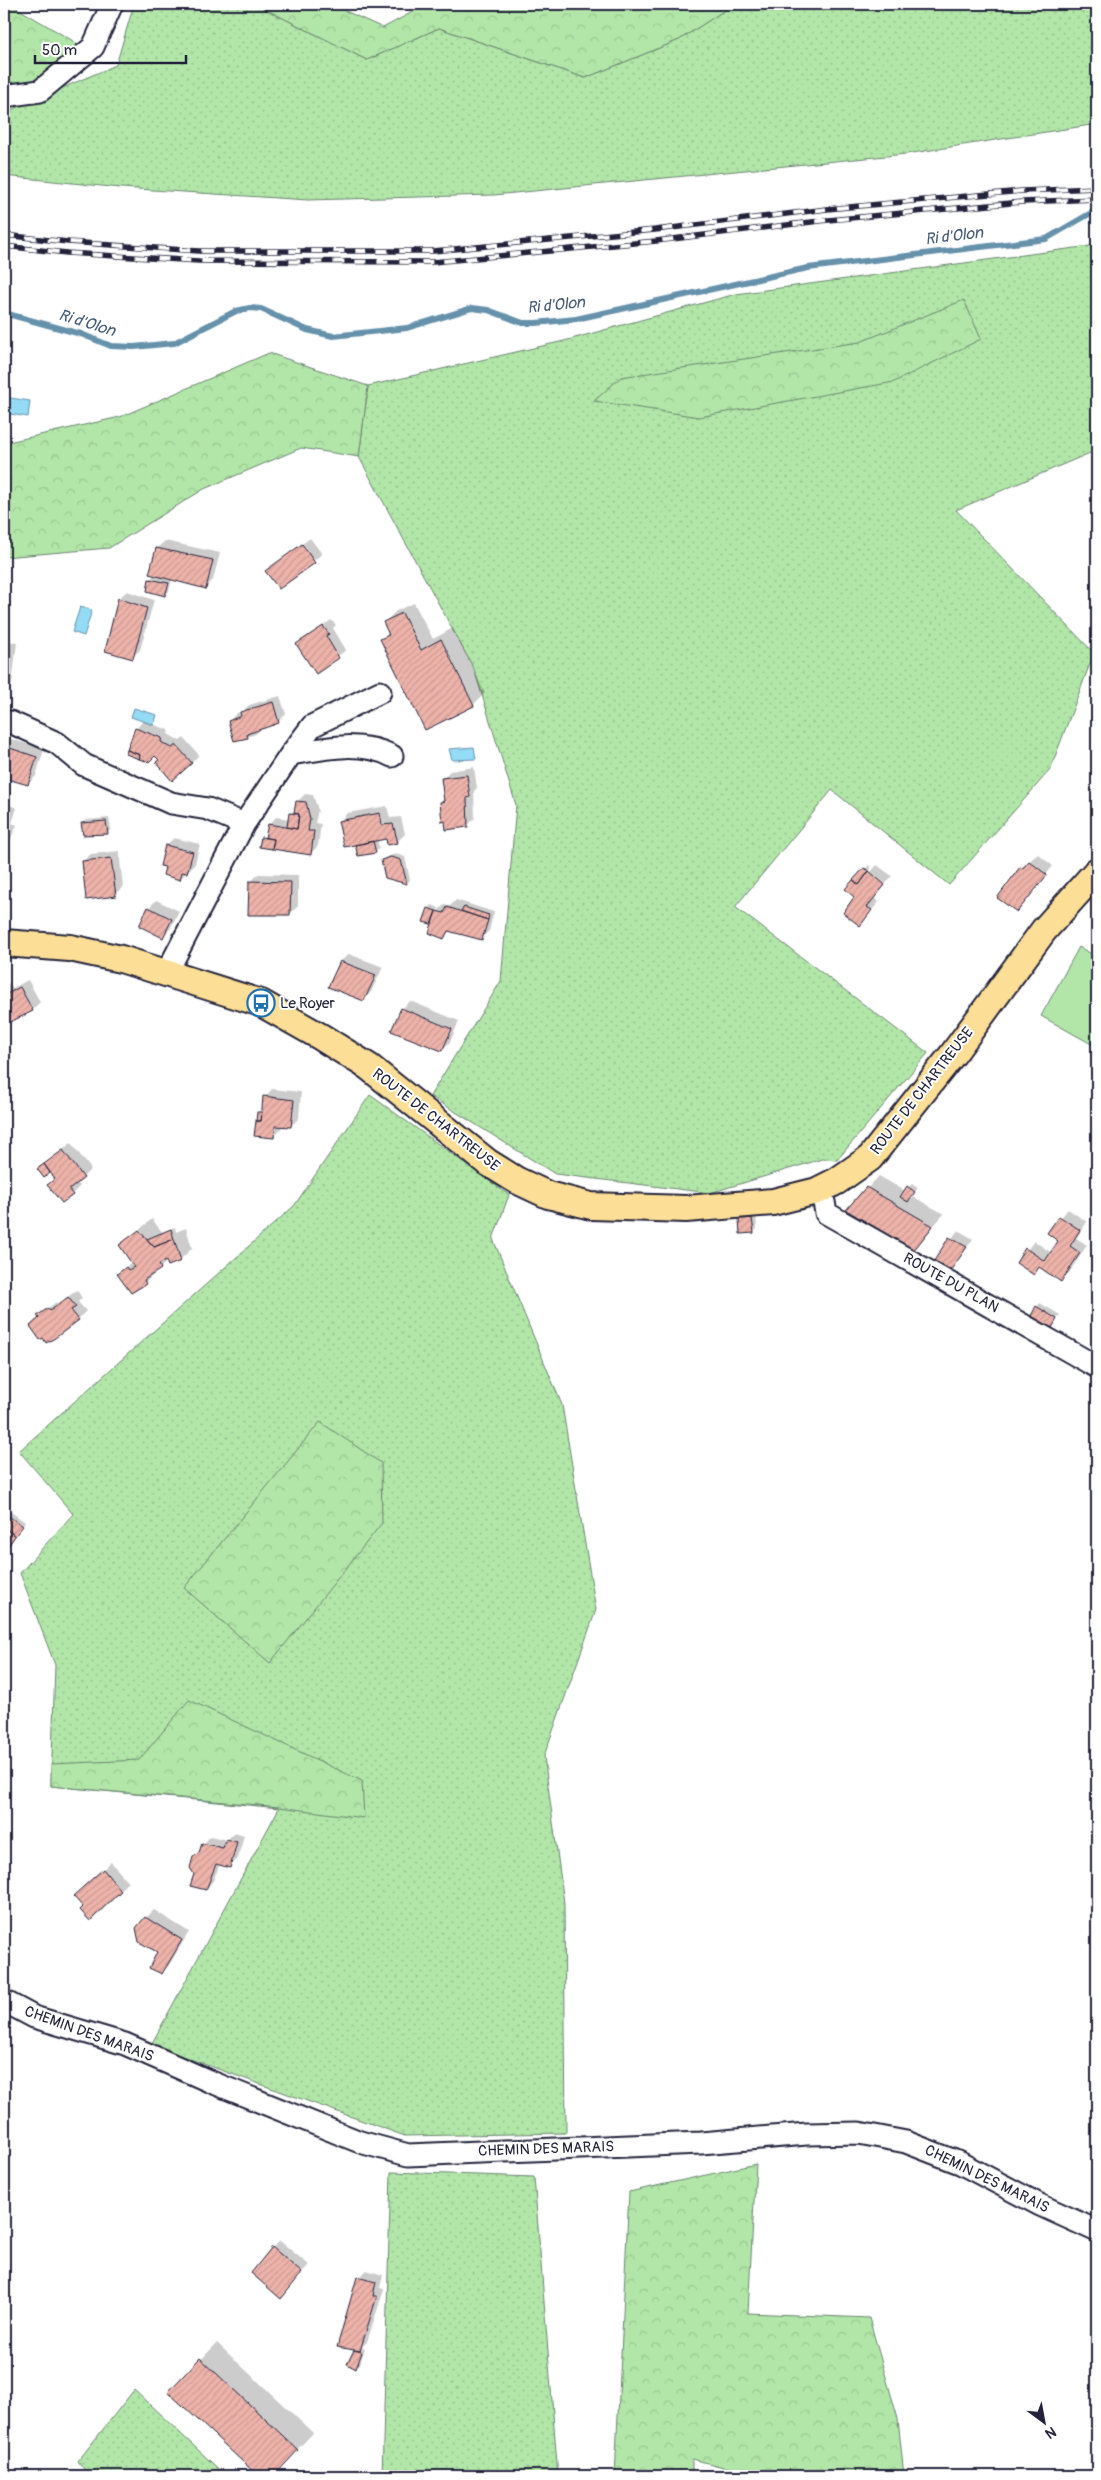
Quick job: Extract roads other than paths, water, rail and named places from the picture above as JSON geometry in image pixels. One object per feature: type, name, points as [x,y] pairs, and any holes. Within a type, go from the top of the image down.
[{"type":"main road","name":"ROUTE DE CHARTREUSE","points":[[4,943],[70,948],[121,958],[261,1003],[370,1067],[487,1162],[516,1180],[548,1195],[591,1206],[686,1209],[773,1202],[817,1191],[837,1181],[870,1158],[948,1061],[1044,930],[1097,870]]},
{"type":"street","points":[[4,96],[40,91],[93,46],[112,4]]},
{"type":"street","points":[[168,972],[244,824],[312,726],[380,692]]},
{"type":"street","points":[[10,722],[57,743],[84,765],[171,803],[208,809],[244,824]]},
{"type":"street","points":[[291,754],[338,746],[372,748],[392,756]]},
{"type":"street","name":"ROUTE DU PLAN","points":[[817,1191],[824,1202],[826,1213],[1097,1367]]},
{"type":"street","name":"CHEMIN DES MARAIS","points":[[4,2000],[34,2017],[125,2044],[209,2081],[360,2142],[408,2155],[701,2143],[807,2134],[859,2134],[906,2142],[960,2163],[1040,2205],[1097,2230]]},
{"type":"water","points":[[4,397],[30,401],[28,417],[4,413]]},
{"type":"water","points":[[80,607],[92,610],[84,636],[72,632]]},
{"type":"water","points":[[134,708],[157,715],[154,725],[131,717]]},
{"type":"water","points":[[474,747],[476,759],[452,760],[449,749]]},
{"type":"waterway","name":"Ri d'Olon","points":[[4,313],[81,334],[111,346],[134,347],[174,343],[236,311],[250,308],[261,309],[307,330],[333,336],[407,328],[472,308],[488,310],[523,323],[536,323],[576,319],[808,268],[1046,239],[1091,213]]},
{"type":"railway","points":[[4,235],[68,242],[199,251],[433,251],[655,230],[827,209],[1022,191],[1097,188]]},
{"type":"railway","points":[[4,246],[67,253],[199,261],[433,262],[656,241],[828,220],[1022,202],[1097,199]]},
{"type":"place","name":"Le Royer","points":[[261,1003]]}]
